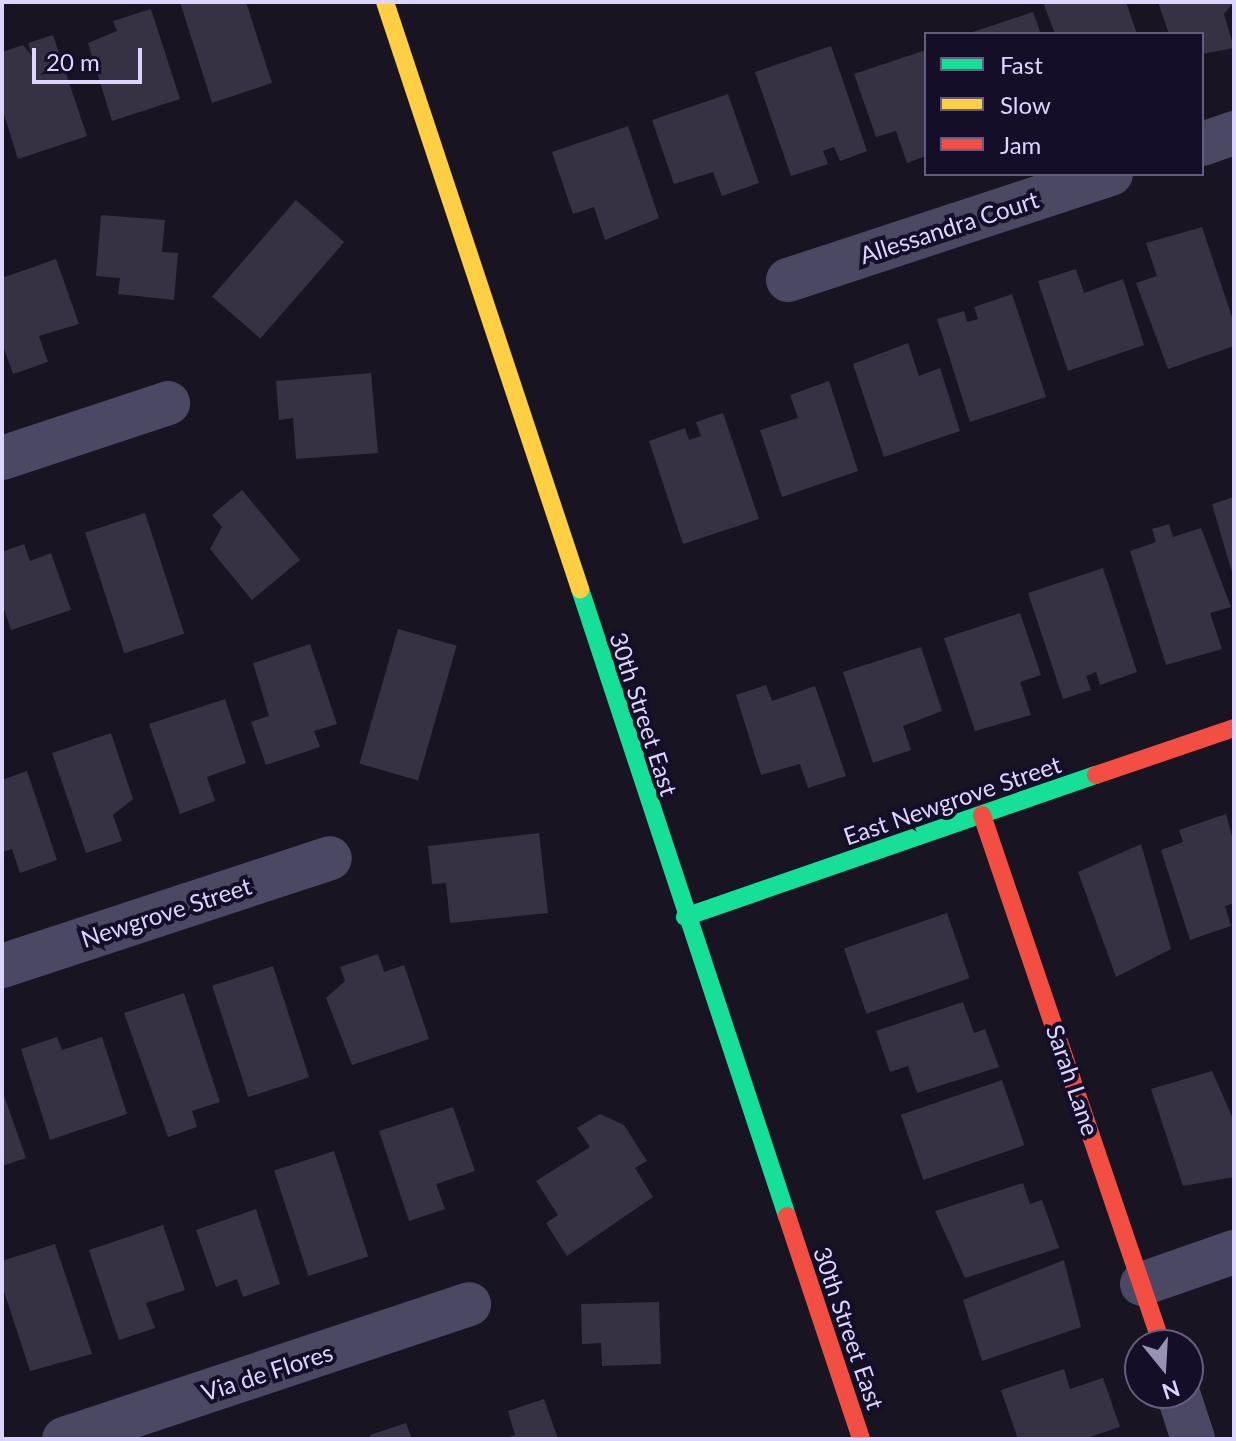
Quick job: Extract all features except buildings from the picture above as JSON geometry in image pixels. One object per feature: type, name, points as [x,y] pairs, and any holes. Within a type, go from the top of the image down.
[{"type":"main road","name":"30th Street East","points":[[385,2],[685,917],[861,1439]]},
{"type":"main road","name":"East Newgrove Street","points":[[685,917],[1234,728]]},
{"type":"main road","name":"Sarah Lane","points":[[982,815],[1157,1329]]},
{"type":"street","points":[[1204,143],[1234,133]]},
{"type":"street","name":"Allessandra Court","points":[[788,280],[1105,176]]},
{"type":"street","points":[[2,458],[168,403]]},
{"type":"street","name":"Newgrove Street","points":[[2,966],[330,858]]},
{"type":"street","points":[[1142,1284],[1234,1252]]},
{"type":"street","name":"Via de Flores","points":[[64,1439],[469,1304]]},
{"type":"street","points":[[1183,1409],[1193,1439]]},
{"type":"traffic: fast","points":[[580,589],[787,1216]]},
{"type":"traffic: fast","points":[[685,917],[1096,775]]},
{"type":"traffic: slow","points":[[385,2],[580,589]]},
{"type":"traffic: jam","points":[[1096,775],[1234,728]]},
{"type":"traffic: jam","points":[[982,815],[1157,1329]]},
{"type":"traffic: jam","points":[[787,1216],[861,1439]]}]
